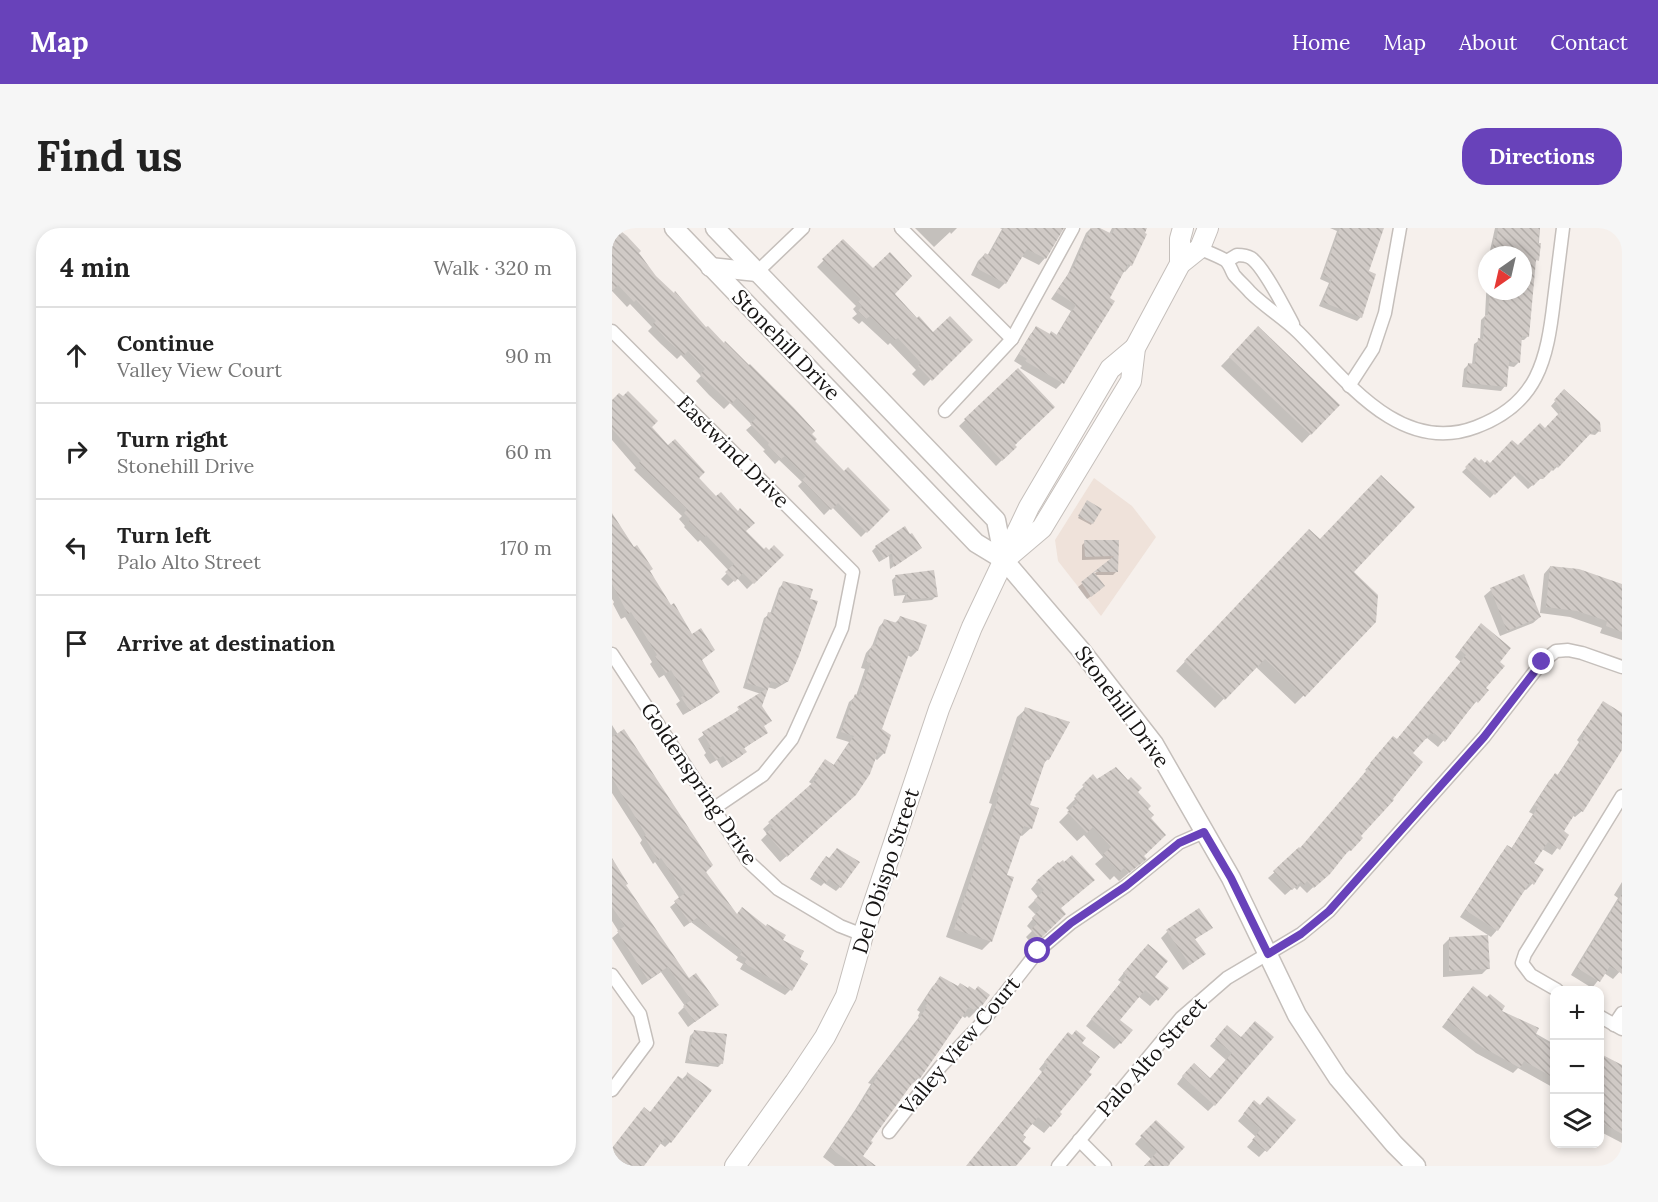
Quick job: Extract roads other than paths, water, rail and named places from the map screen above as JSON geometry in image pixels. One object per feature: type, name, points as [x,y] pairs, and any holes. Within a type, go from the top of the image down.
[{"type":"main road","name":"Stonehill Drive","points":[[674,228],[976,543],[1004,560],[1080,649],[1154,744],[1231,878],[1297,1015],[1338,1078],[1394,1144],[1416,1166]]},
{"type":"main road","name":"Stonehill Drive","points":[[715,228],[996,520],[1004,560]]},
{"type":"main road","name":"Del Obispo Street","points":[[735,1166],[795,1082],[825,1036],[846,996],[863,935],[939,709],[972,627],[1029,507],[1110,369],[1135,348],[1180,264],[1200,248],[1208,228]]},
{"type":"main road","name":"Del Obispo Street","points":[[1180,264],[1182,234]]},
{"type":"main road","points":[[710,267],[757,272]]},
{"type":"street","points":[[757,272],[803,228]]},
{"type":"street","points":[[901,228],[1012,339]]},
{"type":"street","points":[[945,411],[1012,339],[1073,228]]},
{"type":"street","points":[[1349,386],[1373,349],[1382,322],[1400,228]]},
{"type":"street","points":[[1182,234],[1200,248],[1227,261],[1235,276],[1296,331],[1349,386],[1370,404],[1388,417],[1407,426],[1428,432],[1449,433],[1470,429],[1503,414],[1529,389],[1538,375],[1545,357],[1563,228]]},
{"type":"street","points":[[1227,261],[1237,255],[1253,260],[1278,296],[1296,331]]},
{"type":"street","name":"Eastwind Drive","points":[[614,336],[853,572],[842,628],[792,739],[763,775],[713,809]]},
{"type":"street","name":"Palo Alto Street","points":[[1058,1166],[1181,1018],[1227,978],[1301,934],[1329,911],[1484,737],[1542,662],[1556,651],[1568,650],[1622,667]]},
{"type":"street","name":"Goldenspring Drive","points":[[612,654],[748,861],[778,889],[840,926],[863,935]]},
{"type":"street","points":[[1550,986],[1531,975],[1522,963],[1525,954],[1622,796]]},
{"type":"street","name":"Valley View Court","points":[[889,1132],[941,1066],[981,1024],[1038,951],[1071,923],[1126,886],[1179,843],[1204,832]]},
{"type":"street","points":[[612,975],[640,1014],[647,1043],[612,1090]]},
{"type":"street","points":[[1604,1019],[1618,1027],[1622,1013]]},
{"type":"street","points":[[1079,1140],[1105,1166]]}]
